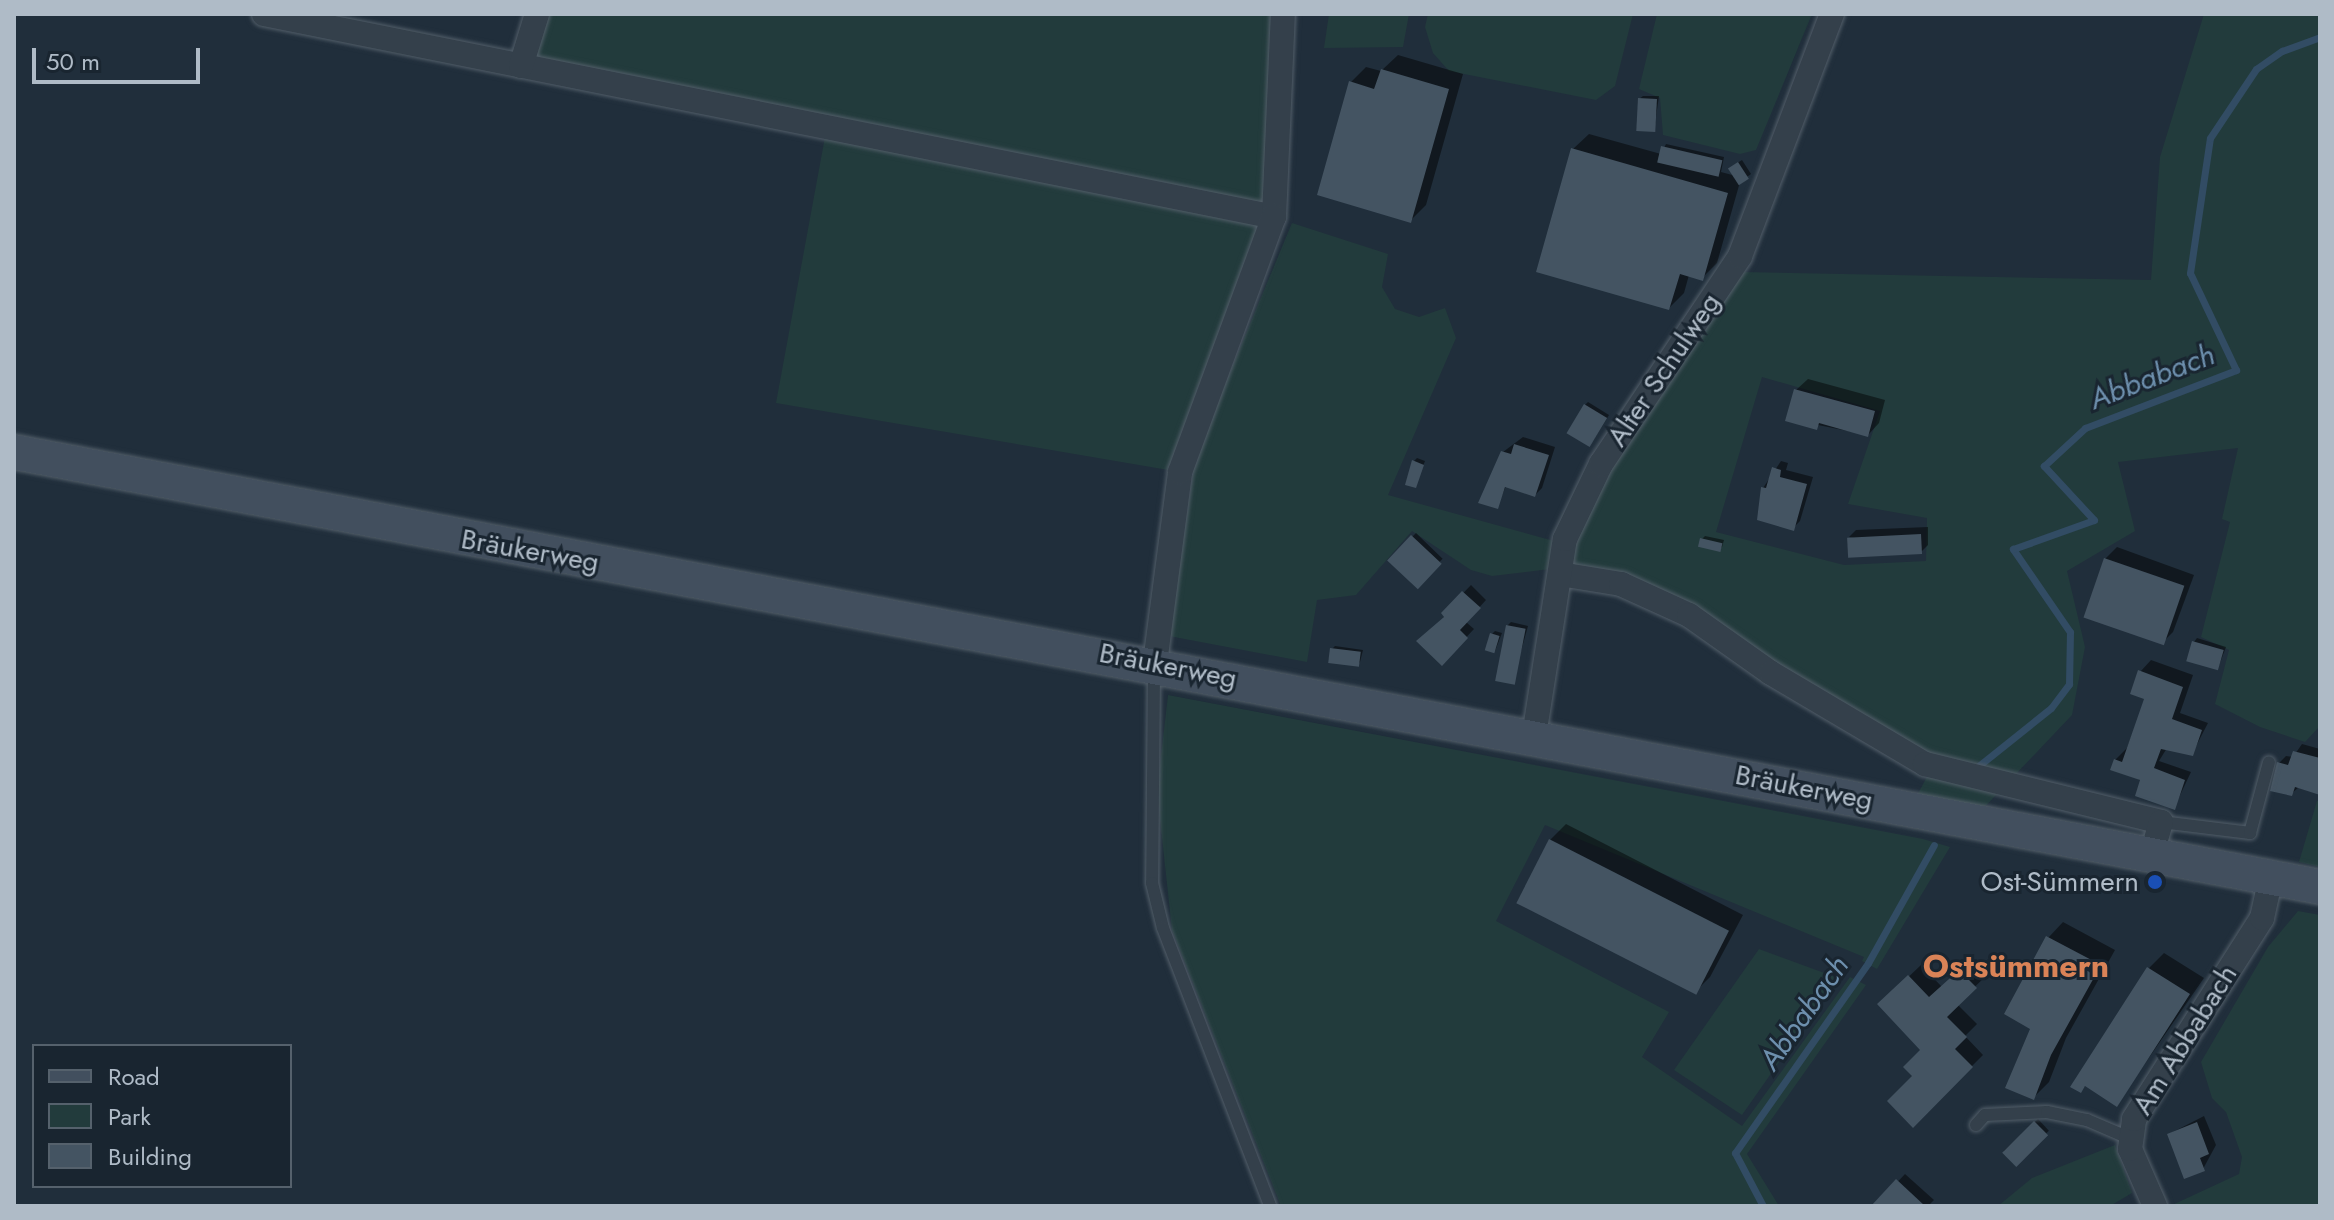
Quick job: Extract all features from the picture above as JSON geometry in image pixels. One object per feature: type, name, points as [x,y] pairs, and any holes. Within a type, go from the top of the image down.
[{"type":"main road","name":"Bräukerweg","points":[[14,452],[437,534],[1155,663],[1534,736],[2156,838],[2271,877],[2320,887]]},
{"type":"street","points":[[264,14],[1274,217]]},
{"type":"street","points":[[521,66],[537,14]]},
{"type":"street","points":[[1155,663],[1180,472],[1274,217],[1283,14]]},
{"type":"street","name":"Alter Schulweg","points":[[1534,736],[1565,539],[1601,464],[1740,256],[1832,14]]},
{"type":"street","points":[[1560,574],[1621,584],[1689,615],[1783,681],[1925,764],[2156,838]]},
{"type":"street","name":"Am Abbabach","points":[[2155,1206],[2133,1161],[2129,1138],[2134,1119],[2262,918],[2271,877]]},
{"type":"lane","points":[[1155,663],[1150,739],[1152,883],[1163,928],[1270,1206]]},
{"type":"lane","points":[[2156,838],[2250,833],[2269,762]]},
{"type":"lane","points":[[1976,1125],[1985,1115],[2047,1112],[2087,1120],[2129,1138]]},
{"type":"green space","points":[[537,14],[1283,14],[1274,217],[1180,472],[776,403],[827,126],[521,66]]},
{"type":"green space","points":[[1329,14],[1409,14],[1403,47],[1324,48]]},
{"type":"green space","points":[[1428,14],[1633,14],[1615,86],[1596,100],[1449,71],[1433,53],[1425,27]]},
{"type":"green space","points":[[1657,14],[1812,14],[1756,150],[1740,154],[1663,135],[1660,98],[1639,89]]},
{"type":"green space","points":[[2204,14],[2320,14],[2320,726],[2305,742],[2260,727],[2215,704],[2229,650],[2201,637],[2230,522],[2222,519],[2238,448],[2118,462],[2135,531],[2067,571],[2085,647],[2072,715],[1979,813],[1914,801],[1936,760],[1772,665],[1567,567],[1606,466],[1742,272],[2151,280],[2160,157]],"holes":[[[1762,377],[1880,411],[1848,504],[1927,518],[1926,561],[1844,565],[1716,532]]]},
{"type":"green space","points":[[1292,223],[1388,254],[1382,287],[1395,309],[1419,317],[1445,308],[1456,338],[1388,495],[1554,541],[1550,569],[1492,576],[1471,570],[1412,531],[1356,595],[1317,600],[1307,662],[1169,636],[1196,454]]},
{"type":"green space","points":[[1168,695],[1923,839],[1950,847],[1877,969],[1862,961],[1864,957],[1545,825],[1496,921],[1669,1012],[1642,1057],[1742,1126],[1850,977],[1866,985],[1747,1154],[1779,1206],[1281,1206],[1172,930],[1157,791]]},
{"type":"green space","points":[[2317,801],[2320,801],[2320,867],[2299,862]]},
{"type":"green space","points":[[2298,911],[2320,915],[2320,1206],[2170,1206],[2239,1174],[2242,1157],[2226,1112],[2212,1098],[2201,1062],[2268,947]]},
{"type":"green space","points":[[1759,949],[1838,978],[1742,1115],[1674,1070]]},
{"type":"green space","points":[[2115,1145],[2132,1193],[2110,1206],[1998,1206],[2032,1178]]},
{"type":"building","points":[[1381,69],[1449,89],[1411,223],[1317,195],[1349,81],[1374,89]]},
{"type":"building","points":[[1638,98],[1657,99],[1655,132],[1636,131]]},
{"type":"building","points":[[1661,146],[1722,160],[1719,177],[1657,163]]},
{"type":"building","points":[[1571,148],[1728,193],[1703,281],[1680,274],[1669,310],[1536,272]]},
{"type":"building","points":[[1738,162],[1749,179],[1739,185],[1728,169]]},
{"type":"building","points":[[1794,389],[1875,411],[1868,437],[1819,423],[1817,430],[1785,421]]},
{"type":"building","points":[[1584,404],[1607,418],[1590,447],[1566,433]]},
{"type":"building","points":[[1514,444],[1549,455],[1535,497],[1505,487],[1498,509],[1478,503],[1501,451],[1511,454]]},
{"type":"building","points":[[1412,460],[1424,465],[1416,488],[1405,485]]},
{"type":"building","points":[[1772,467],[1781,470],[1780,477],[1807,484],[1794,531],[1757,520],[1761,487],[1766,488]]},
{"type":"building","points":[[1921,534],[1922,554],[1848,558],[1847,538]]},
{"type":"building","points":[[1411,535],[1442,564],[1418,589],[1387,561]]},
{"type":"building","points":[[1700,538],[1722,543],[1720,552],[1698,547]]},
{"type":"building","points":[[2104,558],[2184,586],[2164,645],[2083,618]]},
{"type":"building","points":[[1462,591],[1481,608],[1460,630],[1468,638],[1442,666],[1416,641],[1444,617],[1441,613]]},
{"type":"building","points":[[1506,625],[1526,629],[1515,685],[1495,681]]},
{"type":"building","points":[[1490,633],[1500,636],[1494,653],[1485,650]]},
{"type":"building","points":[[2192,641],[2224,650],[2218,670],[2186,661]]},
{"type":"building","points":[[1330,648],[1361,652],[1359,667],[1328,663]]},
{"type":"building","points":[[2138,670],[2183,687],[2172,719],[2202,730],[2193,756],[2161,749],[2154,768],[2185,780],[2175,810],[2135,796],[2140,780],[2110,770],[2114,759],[2122,762],[2144,699],[2130,694]]},
{"type":"building","points":[[2293,751],[2320,758],[2320,795],[2295,787],[2292,796],[2270,791],[2277,762],[2288,765]]},
{"type":"building","points":[[1549,839],[1729,931],[1696,995],[1516,903]]},
{"type":"building","points":[[2046,936],[2101,965],[2051,1055],[2034,1100],[2005,1088],[2030,1029],[2004,1014]]},
{"type":"building","points":[[2147,967],[2190,994],[2117,1107],[2085,1086],[2081,1093],[2070,1087]]},
{"type":"building","points":[[1959,970],[1977,988],[1947,1017],[1967,1037],[1955,1049],[1973,1067],[1913,1128],[1887,1101],[1912,1076],[1903,1067],[1920,1050],[1877,1004],[1908,975],[1929,997]]},
{"type":"building","points":[[2034,1121],[2048,1135],[2016,1167],[2002,1153]]},
{"type":"building","points":[[2197,1122],[2209,1154],[2200,1158],[2205,1171],[2184,1179],[2167,1134]]},
{"type":"building","points":[[1896,1179],[1925,1206],[1871,1206]]},
{"type":"waterway","name":"Abbabach","points":[[1976,768],[2051,708],[2069,684],[2070,632],[2013,549],[2094,520],[2044,466],[2085,428],[2236,370],[2190,273],[2210,138],[2256,69],[2282,51],[2320,37]]},
{"type":"waterway","name":"Abbabach","points":[[1763,1206],[1735,1153],[1868,963],[1934,845]]},
{"type":"place","name":"Ost-Sümmern","points":[[2155,882]]},
{"type":"district","name":"Ostsümmern","points":[[2016,966]]}]
